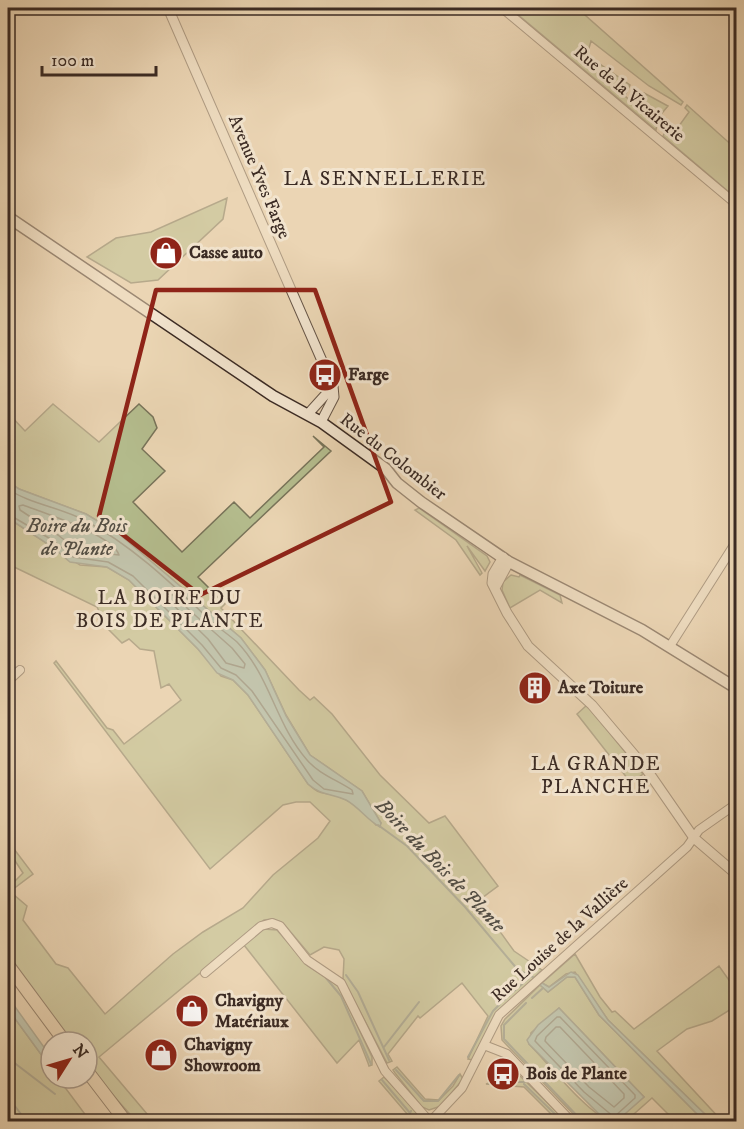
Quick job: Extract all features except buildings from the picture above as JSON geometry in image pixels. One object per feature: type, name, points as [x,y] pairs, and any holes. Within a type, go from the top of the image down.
[{"type":"main road","name":"Rue du Colombier","points":[[8,217],[273,396],[321,422],[386,469],[397,483],[421,502],[506,559],[670,646],[736,688]]},
{"type":"main road","points":[[8,965],[56,1030]]},
{"type":"main road","points":[[99,1087],[126,1122]]},
{"type":"street","name":"Avenue Yves Farge","points":[[168,8],[335,391],[321,422]]},
{"type":"street","name":"Rue de la Vicairerie","points":[[502,8],[736,204]]},
{"type":"street","name":"Avenue Yves Farge","points":[[308,414],[324,398],[329,388],[320,359]]},
{"type":"street","points":[[670,646],[736,542]]},
{"type":"street","points":[[506,559],[492,578],[507,613],[528,646],[583,696],[614,729],[662,790],[694,838],[736,874]]},
{"type":"street","points":[[8,681],[20,670]]},
{"type":"street","name":"Rue Louise de la Vallière","points":[[430,1122],[462,1088],[502,1012],[690,845],[712,819],[724,815],[736,804]]},
{"type":"street","points":[[205,973],[261,926],[272,923],[280,926],[307,960],[341,983],[385,1071],[430,1122]]},
{"type":"street","points":[[484,1045],[507,1054],[572,1122]]},
{"type":"highlighted area","points":[[156,290],[315,290],[391,502],[200,595],[99,516]]},
{"type":"green space","points":[[510,8],[577,8],[683,102],[681,105],[649,86],[591,41],[587,55],[630,85],[625,96],[634,104],[644,93],[668,106],[658,118],[656,130]]},
{"type":"green space","points":[[687,105],[736,149],[736,198],[663,136],[665,132],[679,126],[689,112],[685,108]]},
{"type":"green space","points":[[227,198],[223,219],[158,280],[131,283],[87,257],[116,238],[151,232]]},
{"type":"green space","points":[[53,404],[99,442],[139,404],[153,417],[157,428],[142,449],[165,471],[133,502],[182,552],[234,502],[250,518],[324,447],[313,436],[331,451],[198,577],[225,604],[221,608],[299,690],[310,700],[314,697],[332,714],[380,775],[429,823],[445,816],[498,886],[478,901],[514,951],[542,970],[496,1014],[472,1060],[468,1059],[488,1016],[462,983],[420,1018],[418,1016],[388,1054],[392,1061],[387,1063],[343,979],[344,959],[339,950],[324,947],[310,955],[283,923],[273,919],[264,920],[99,1057],[99,1030],[60,1030],[8,956],[8,888],[23,873],[8,850],[8,841],[33,874],[12,890],[13,894],[27,906],[23,920],[56,964],[68,968],[105,1014],[173,954],[203,932],[243,908],[273,875],[318,838],[330,821],[310,802],[283,805],[210,869],[54,663],[56,661],[107,728],[113,730],[124,744],[181,700],[169,684],[161,688],[154,651],[140,649],[129,639],[122,643],[98,619],[101,615],[97,607],[10,565],[8,567],[8,518],[80,565],[107,567],[129,580],[198,649],[221,676],[233,680],[248,695],[308,784],[317,791],[351,803],[376,825],[381,823],[362,791],[310,755],[286,715],[265,670],[241,638],[119,534],[86,514],[19,489],[8,482],[8,413],[25,431]]},
{"type":"green space","points":[[419,508],[487,556],[490,562],[485,571],[467,546],[482,573],[480,575],[456,540],[415,510]]},
{"type":"green space","points":[[511,575],[519,577],[520,575],[560,595],[562,603],[540,590],[510,608],[502,590],[503,582]]},
{"type":"green space","points":[[587,705],[643,774],[631,783],[577,714]]},
{"type":"green space","points":[[264,929],[277,930],[308,966],[338,985],[372,1057],[372,1065],[369,1066],[359,1040],[337,1063],[244,945]]},
{"type":"green space","points":[[575,954],[600,997],[612,1012],[615,1011],[634,1029],[719,966],[736,990],[736,1006],[712,1021],[687,1029],[657,1051],[722,1121],[712,1121],[608,1020],[575,972],[566,974],[549,987],[542,983]]},
{"type":"green space","points":[[567,977],[575,977],[599,1015],[704,1121],[675,1121],[652,1098],[626,1121],[616,1121],[644,1097],[559,1008],[531,1033],[529,1044],[579,1098],[610,1121],[580,1121],[502,1040],[501,1026],[505,1019],[540,985],[548,992]]},
{"type":"green space","points":[[8,1009],[39,1052],[39,1090],[67,1090],[90,1121],[20,1121],[8,1105]]},
{"type":"green space","points":[[99,1057],[153,1121],[136,1121],[99,1079]]},
{"type":"green space","points":[[397,1067],[425,1099],[439,1100],[453,1086],[460,1074],[463,1079],[441,1106],[429,1110],[422,1107],[395,1073],[393,1070]]},
{"type":"green space","points":[[518,1074],[558,1113],[558,1121],[524,1087],[486,1084]]},
{"type":"green space","points":[[384,1077],[418,1113],[421,1121],[408,1121],[408,1115],[379,1081]]},
{"type":"water","name":"Boire du Bois de Plante","points":[[8,482],[19,489],[86,514],[119,534],[241,638],[265,670],[286,716],[310,755],[362,791],[381,823],[380,827],[346,800],[322,792],[308,784],[248,695],[233,680],[217,673],[198,649],[129,580],[107,567],[70,562],[51,546],[8,518]]},
{"type":"water","points":[[571,972],[578,975],[608,1020],[712,1121],[704,1121],[599,1015],[575,977],[567,977],[548,992],[540,985],[542,983],[549,987]]},
{"type":"water","points":[[8,997],[39,1040],[39,1052],[8,1009]]},
{"type":"water","points":[[559,1008],[644,1097],[617,1121],[602,1117],[529,1044],[527,1040],[538,1025]]},
{"type":"waterway","name":"Boire du Bois de Plante","points":[[378,825],[407,846],[465,907],[518,970],[533,977]]},
{"type":"waterway","points":[[346,975],[358,992],[389,1060]]},
{"type":"waterway","points":[[504,1000],[531,976]]},
{"type":"waterway","points":[[326,978],[341,996],[371,1064]]},
{"type":"waterway","points":[[532,998],[543,988]]},
{"type":"waterway","points":[[384,1047],[419,1002]]},
{"type":"waterway","points":[[526,1003],[504,1025],[504,1039],[583,1122]]},
{"type":"waterway","points":[[468,1057],[493,1011],[500,1004]]},
{"type":"waterway","points":[[8,1058],[55,1094]]},
{"type":"waterway","points":[[396,1070],[424,1101],[438,1101],[459,1075]]},
{"type":"waterway","points":[[382,1080],[410,1113],[411,1111]]},
{"type":"waterway","points":[[505,1082],[525,1082]]},
{"type":"waterway","points":[[524,1084],[558,1117]]},
{"type":"waterway","points":[[8,1097],[27,1122]]},
{"type":"waterway","points":[[410,1113],[410,1122]]},
{"type":"place","name":"Casse auto","points":[[166,253]]},
{"type":"place","name":"Farge","points":[[325,375]]},
{"type":"place","name":"Axe Toiture","points":[[535,688]]},
{"type":"place","name":"Chavigny Matériaux","points":[[192,1011]]},
{"type":"place","name":"Chavigny Showroom","points":[[161,1055]]},
{"type":"place","name":"Bois de Plante","points":[[503,1074]]},
{"type":"district","name":"LA SENNELLERIE","points":[[385,179]]},
{"type":"district","name":"LA BOIRE DU BOIS DE PLANTE","points":[[170,610]]},
{"type":"district","name":"LA GRANDE PLANCHE","points":[[596,776]]}]
